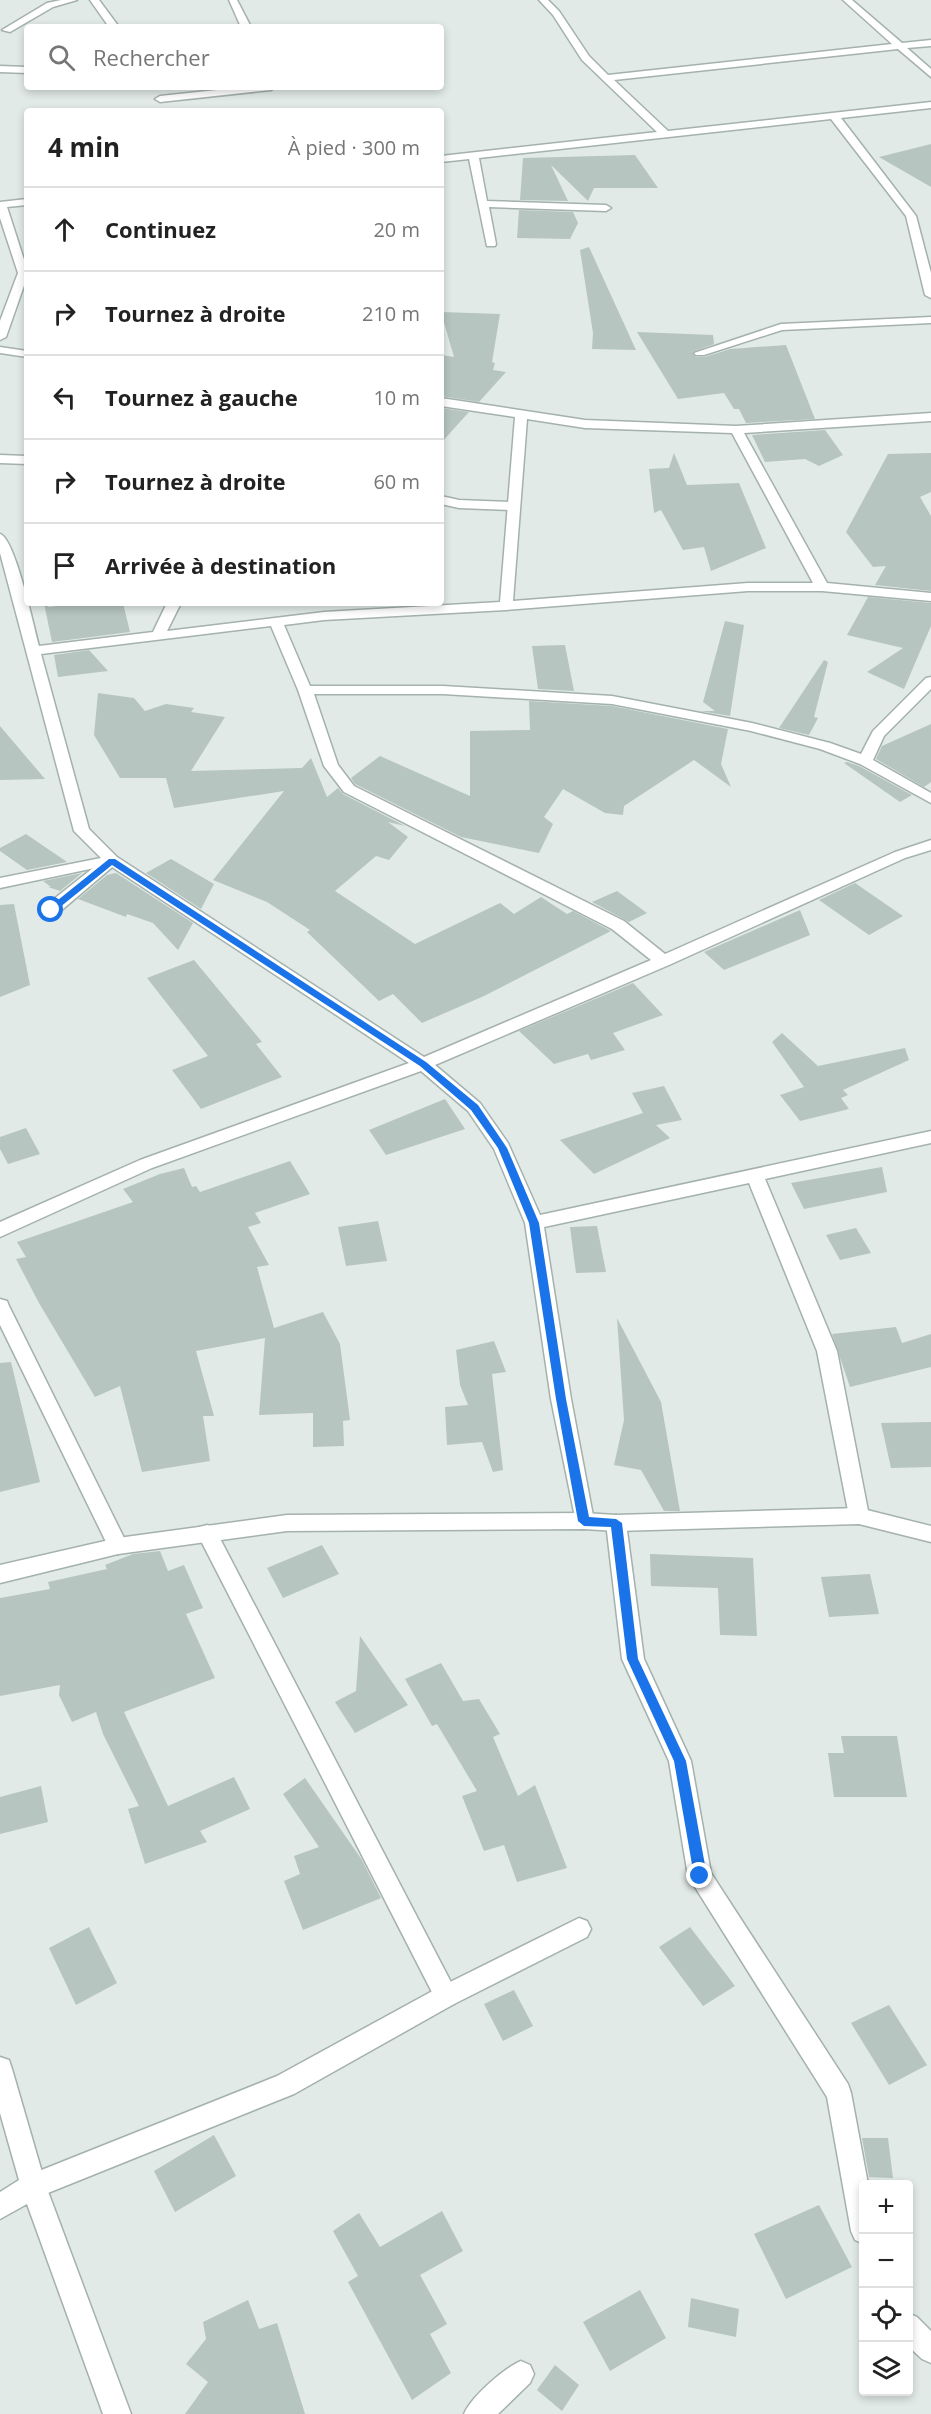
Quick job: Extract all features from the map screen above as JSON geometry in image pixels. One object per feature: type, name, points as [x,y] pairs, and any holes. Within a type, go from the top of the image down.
[{"type":"street","points":[[7,30],[50,5],[73,0]]},
{"type":"street","points":[[94,0],[112,24]]},
{"type":"street","points":[[233,0],[245,24]]},
{"type":"street","points":[[543,0],[556,13],[585,58],[666,135]]},
{"type":"street","points":[[848,0],[931,74]]},
{"type":"street","points":[[606,78],[931,43]]},
{"type":"street","points":[[0,69],[24,70]]},
{"type":"street","points":[[156,90],[164,108]]},
{"type":"street","points":[[160,99],[243,90]]},
{"type":"street","points":[[444,159],[931,105]]},
{"type":"street","points":[[834,116],[911,216],[931,294]]},
{"type":"street","points":[[474,155],[492,244]]},
{"type":"street","points":[[0,336],[23,273],[0,205],[24,202]]},
{"type":"street","points":[[483,204],[606,208]]},
{"type":"street","points":[[700,353],[781,327],[931,320]]},
{"type":"street","points":[[0,350],[24,354]]},
{"type":"street","points":[[444,402],[585,424],[736,430],[931,417]]},
{"type":"street","points":[[506,606],[521,415]]},
{"type":"street","points":[[736,430],[822,587]]},
{"type":"street","points":[[0,459],[24,460]]},
{"type":"street","points":[[444,501],[459,504],[513,506]]},
{"type":"street","points":[[0,538],[7,554],[82,831],[112,861],[423,1064],[474,1107],[502,1148],[534,1223],[561,1399],[584,1521]]},
{"type":"street","points":[[33,651],[159,634],[324,616],[506,606],[748,587],[822,587],[931,597]]},
{"type":"street","points":[[159,634],[173,606]]},
{"type":"street","points":[[276,621],[305,690],[331,766],[349,789],[618,925],[663,961]]},
{"type":"street","points":[[865,761],[878,734],[931,681]]},
{"type":"street","points":[[305,690],[444,690],[612,700],[752,727],[825,746],[865,761],[931,799]]},
{"type":"street","points":[[0,1230],[146,1164],[423,1064],[663,961],[900,855],[931,845]]},
{"type":"street","points":[[0,883],[112,861]]},
{"type":"street","points":[[51,910],[112,861]]},
{"type":"street","points":[[534,1223],[755,1177],[931,1137]]},
{"type":"street","points":[[755,1177],[827,1351],[859,1516]]},
{"type":"street","points":[[0,1306],[118,1546]]},
{"type":"street","points":[[0,1574],[118,1546],[287,1523],[584,1521],[616,1523],[859,1516],[931,1534]]},
{"type":"street","points":[[616,1523],[633,1659],[680,1761],[700,1876],[839,2093],[859,2203]]},
{"type":"street","points":[[207,1533],[446,1996]]},
{"type":"street","points":[[0,2206],[33,2186],[285,2085],[446,1996],[579,1929]]},
{"type":"street","points":[[0,2068],[33,2186],[117,2414]]},
{"type":"street","points":[[913,2330],[931,2350]]},
{"type":"street","points":[[478,2414],[520,2374]]},
{"type":"building","points":[[931,144],[931,187],[879,157]]},
{"type":"building","points":[[635,155],[658,188],[594,188],[588,201],[551,165],[568,201],[520,200],[523,158]]},
{"type":"building","points":[[519,210],[573,212],[578,223],[570,239],[517,238]]},
{"type":"building","points":[[589,247],[636,350],[592,349],[593,333],[580,250]]},
{"type":"building","points":[[444,312],[500,314],[492,362],[495,363],[493,370],[506,372],[479,402],[444,396],[444,355],[454,357],[444,322]]},
{"type":"building","points":[[637,332],[713,335],[714,344],[692,352],[696,357],[705,357],[730,349],[786,345],[815,419],[746,423],[739,409],[734,409],[724,393],[678,399]]},
{"type":"building","points":[[444,408],[469,412],[444,440]]},
{"type":"building","points":[[825,430],[843,455],[819,466],[805,459],[765,462],[752,435]]},
{"type":"building","points":[[674,453],[687,485],[739,483],[766,548],[711,571],[704,547],[683,550],[661,510],[654,513],[649,469],[669,468]]},
{"type":"building","points":[[931,453],[931,492],[920,497],[931,516],[931,591],[875,585],[886,566],[873,567],[846,532],[888,454]]},
{"type":"building","points":[[868,597],[931,603],[931,626],[904,689],[867,672],[903,648],[847,635]]},
{"type":"building","points":[[45,606],[124,606],[130,632],[52,642]]},
{"type":"building","points":[[725,621],[744,625],[730,716],[700,711],[715,711],[703,702]]},
{"type":"building","points":[[565,645],[574,691],[538,689],[532,646]]},
{"type":"building","points":[[89,650],[108,671],[58,677],[54,655]]},
{"type":"building","points":[[824,660],[828,662],[814,717],[818,718],[809,735],[779,728]]},
{"type":"building","points":[[98,693],[134,698],[145,711],[166,704],[194,708],[191,712],[225,717],[191,771],[302,768],[311,758],[327,797],[338,788],[343,794],[405,826],[388,822],[408,837],[389,860],[376,856],[335,891],[415,944],[500,903],[514,914],[541,897],[567,914],[573,911],[611,931],[484,996],[422,1023],[393,994],[379,1001],[307,932],[310,930],[267,902],[213,880],[284,791],[174,808],[166,778],[120,778],[94,735]]},
{"type":"building","points":[[529,701],[612,706],[728,729],[721,764],[731,787],[694,760],[624,806],[623,815],[605,813],[563,789],[544,817],[553,824],[539,853],[461,837],[355,784],[351,778],[380,756],[470,796],[470,731],[530,730]]},
{"type":"building","points":[[931,724],[931,782],[924,787],[876,759],[882,746]]},
{"type":"building","points":[[0,726],[45,779],[0,780]]},
{"type":"building","points":[[844,763],[859,766],[912,795],[900,802]]},
{"type":"building","points":[[26,834],[67,862],[27,870],[0,851],[0,848]]},
{"type":"building","points":[[171,859],[214,884],[201,909],[146,873]]},
{"type":"building","points":[[82,873],[60,891],[48,887],[51,887],[43,881]]},
{"type":"building","points":[[116,873],[193,923],[178,950],[153,923],[127,914],[126,917],[78,899],[107,875]]},
{"type":"building","points":[[855,883],[903,916],[869,935],[819,900]]},
{"type":"building","points":[[617,891],[647,913],[629,922],[592,902]]},
{"type":"building","points":[[14,904],[30,985],[0,997],[0,905]]},
{"type":"building","points":[[800,910],[810,935],[724,970],[704,952]]},
{"type":"building","points":[[194,960],[262,1042],[256,1044],[282,1077],[201,1109],[172,1070],[208,1056],[147,978]]},
{"type":"building","points":[[633,983],[663,1015],[613,1033],[625,1050],[591,1060],[588,1054],[554,1064],[519,1031]]},
{"type":"building","points":[[782,1033],[818,1066],[905,1048],[909,1060],[843,1090],[848,1095],[841,1098],[849,1109],[800,1121],[780,1095],[804,1087],[772,1042]]},
{"type":"building","points":[[664,1086],[682,1120],[656,1125],[670,1138],[594,1174],[560,1140],[643,1113],[632,1093]]},
{"type":"building","points":[[445,1099],[465,1129],[386,1155],[369,1130]]},
{"type":"building","points":[[26,1128],[40,1154],[8,1164],[0,1149],[0,1137]]},
{"type":"building","points":[[290,1161],[310,1194],[255,1213],[261,1223],[248,1227],[269,1265],[257,1267],[274,1328],[323,1312],[340,1344],[350,1420],[343,1421],[344,1446],[313,1447],[313,1413],[259,1415],[265,1338],[196,1351],[214,1416],[203,1416],[210,1461],[142,1472],[120,1386],[95,1397],[39,1303],[16,1259],[26,1257],[17,1242],[133,1202],[123,1189],[160,1174],[184,1168],[192,1187],[196,1186],[200,1192]]},
{"type":"building","points":[[882,1167],[887,1192],[804,1209],[791,1183]]},
{"type":"building","points":[[378,1221],[387,1261],[346,1266],[338,1227]]},
{"type":"building","points":[[597,1226],[606,1272],[576,1273],[570,1227]]},
{"type":"building","points":[[856,1228],[871,1253],[840,1260],[826,1235]]},
{"type":"building","points":[[617,1318],[661,1402],[680,1511],[664,1511],[641,1470],[614,1465],[624,1420]]},
{"type":"building","points":[[896,1327],[902,1343],[931,1334],[931,1367],[850,1387],[832,1334]]},
{"type":"building","points":[[494,1341],[506,1372],[492,1374],[503,1470],[493,1472],[482,1442],[447,1445],[445,1407],[468,1405],[460,1385],[456,1350]]},
{"type":"building","points":[[11,1362],[40,1482],[0,1492],[0,1363]]},
{"type":"building","points":[[931,1422],[931,1467],[891,1468],[881,1423]]},
{"type":"building","points":[[322,1545],[339,1574],[283,1598],[267,1568]]},
{"type":"building","points":[[160,1551],[168,1571],[184,1565],[203,1608],[186,1614],[215,1678],[124,1712],[168,1806],[234,1777],[250,1809],[200,1831],[207,1842],[145,1864],[128,1809],[139,1806],[103,1734],[96,1712],[72,1722],[59,1695],[60,1685],[0,1696],[0,1598],[50,1589],[48,1582],[107,1569],[105,1565],[133,1554]]},
{"type":"building","points":[[650,1554],[753,1558],[757,1636],[720,1635],[718,1588],[651,1586]]},
{"type":"building","points":[[870,1574],[879,1614],[829,1617],[821,1577]]},
{"type":"building","points":[[360,1636],[408,1705],[355,1733],[335,1702],[356,1691]]},
{"type":"building","points":[[441,1663],[463,1701],[479,1699],[500,1734],[493,1737],[518,1796],[535,1785],[567,1868],[517,1882],[504,1845],[484,1851],[462,1796],[477,1791],[437,1724],[432,1726],[405,1679]]},
{"type":"building","points":[[841,1736],[897,1736],[907,1797],[834,1797],[828,1753],[844,1753]]},
{"type":"building","points":[[305,1778],[362,1860],[381,1898],[303,1930],[284,1881],[300,1874],[294,1856],[319,1847],[283,1794]]},
{"type":"building","points":[[41,1786],[48,1822],[0,1834],[0,1797]]},
{"type":"building","points":[[89,1927],[117,1983],[76,2005],[49,1948]]},
{"type":"building","points":[[690,1927],[735,1986],[703,2006],[659,1947]]},
{"type":"building","points":[[514,1990],[533,2026],[503,2041],[484,2004]]},
{"type":"building","points":[[889,2005],[927,2065],[889,2085],[851,2023]]},
{"type":"building","points":[[214,2135],[236,2176],[175,2212],[154,2171]]},
{"type":"building","points":[[862,2138],[888,2138],[893,2178],[869,2177]]},
{"type":"building","points":[[819,2205],[852,2267],[786,2299],[754,2234]]},
{"type":"building","points":[[442,2211],[463,2251],[420,2275],[447,2324],[430,2334],[451,2373],[412,2400],[348,2282],[358,2276],[333,2231],[359,2213],[380,2247]]},
{"type":"building","points":[[640,2290],[666,2338],[610,2371],[583,2322]]},
{"type":"building","points":[[691,2298],[739,2309],[736,2337],[688,2327]]},
{"type":"building","points":[[248,2300],[259,2329],[277,2323],[305,2414],[185,2414],[208,2382],[186,2364],[206,2339],[203,2322]]},
{"type":"building","points":[[555,2365],[579,2385],[562,2411],[537,2390]]},
{"type":"route","points":[[51,910],[112,861],[423,1064],[474,1107],[502,1148],[534,1223],[561,1399],[584,1521],[616,1523],[633,1659],[680,1761],[700,1876]]}]
